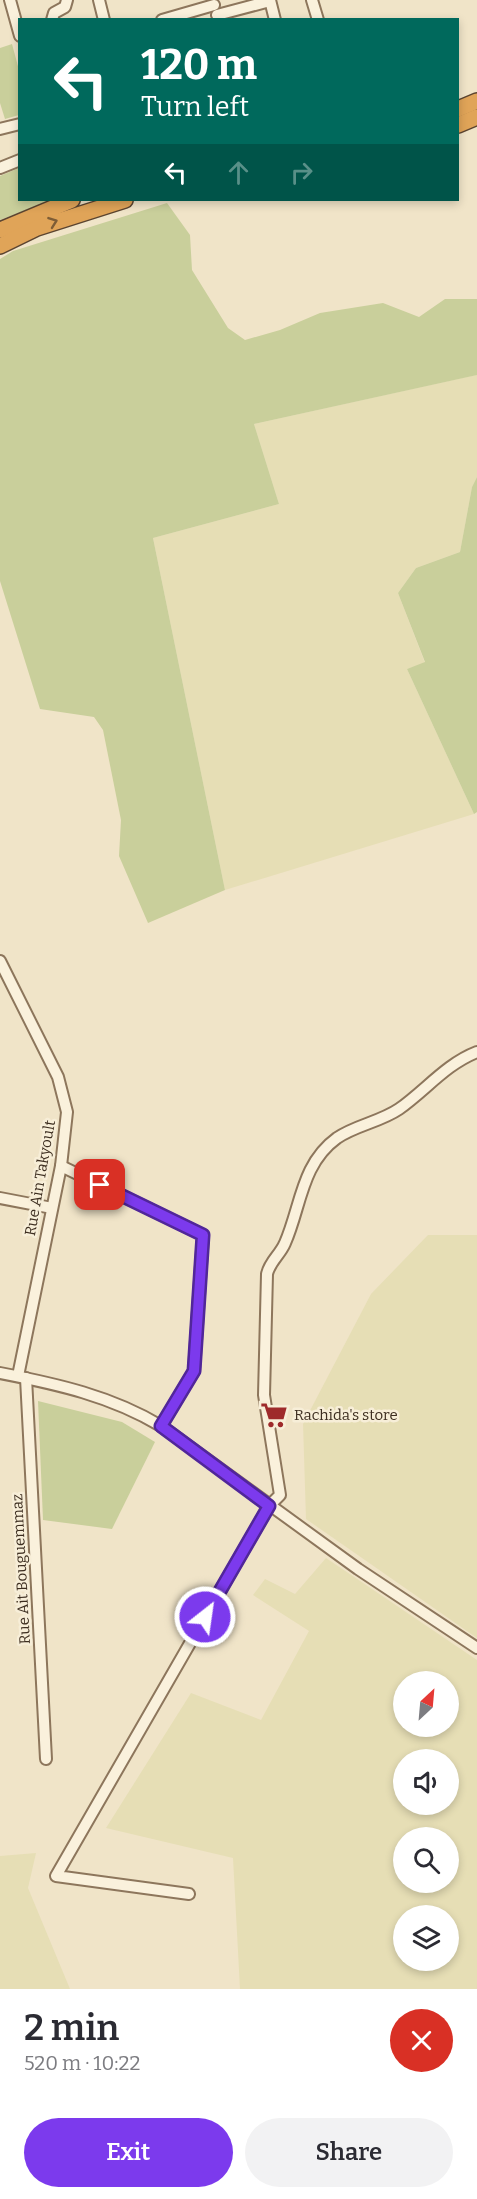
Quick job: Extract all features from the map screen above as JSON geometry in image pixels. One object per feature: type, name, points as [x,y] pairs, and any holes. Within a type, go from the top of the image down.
[{"type":"highway","points":[[459,109],[477,100]]},
{"type":"highway","points":[[459,125],[477,117]]},
{"type":"highway","points":[[0,230],[70,201]]},
{"type":"highway","points":[[0,246],[37,228],[121,201]]},
{"type":"street","points":[[52,18],[54,13],[65,7],[67,0]]},
{"type":"street","points":[[99,0],[104,18]]},
{"type":"street","points":[[186,16],[270,0],[274,18]]},
{"type":"street","points":[[312,0],[317,18]]},
{"type":"street","points":[[7,2],[18,31]]},
{"type":"street","points":[[1,127],[18,124]]},
{"type":"street","points":[[0,168],[18,160]]},
{"type":"street","name":"Rue Ain Takyoult","points":[[1,968],[58,1077],[65,1099],[61,1166],[22,1377]]},
{"type":"street","points":[[189,1894],[56,1875],[269,1506],[280,1495],[264,1395],[267,1274],[270,1263],[285,1245],[305,1179],[324,1151],[335,1140],[401,1108],[436,1077],[462,1058],[477,1052]]},
{"type":"street","points":[[61,1166],[203,1235],[194,1371],[161,1426]]},
{"type":"street","points":[[0,1198],[52,1208]]},
{"type":"street","points":[[0,1372],[107,1399],[137,1412],[161,1426],[269,1506],[477,1648]]},
{"type":"street","name":"Rue Ait Bouguemmaz","points":[[22,1377],[46,1759]]},
{"type":"shaded area","points":[[475,348],[477,348],[477,477],[472,487],[460,552],[416,568],[398,593],[425,663],[407,669],[474,814],[225,890],[153,538],[279,504],[254,424],[476,375]]},
{"type":"shaded area","points":[[428,1235],[477,1235],[477,1638],[306,1519],[303,1424],[371,1294]]},
{"type":"shaded area","points":[[326,1558],[477,1660],[477,1989],[240,1989],[233,1858],[106,1828],[191,1693],[261,1720],[309,1631],[253,1595],[265,1579],[295,1594]]},
{"type":"shaded area","points":[[36,1853],[28,1888],[70,1989],[0,1989],[0,1856]]},
{"type":"green space","points":[[12,44],[18,66],[18,115],[5,119],[0,103],[0,48]]},
{"type":"green space","points":[[18,168],[18,201],[49,201],[0,220],[0,176]]},
{"type":"green space","points":[[167,203],[190,235],[192,270],[228,328],[245,340],[280,330],[320,313],[383,303],[419,317],[445,299],[477,299],[477,375],[254,424],[279,504],[153,538],[225,890],[148,923],[119,856],[121,820],[103,730],[94,717],[40,709],[0,581],[0,259],[13,251]]},
{"type":"green space","points":[[477,477],[477,812],[474,814],[407,669],[425,662],[398,593],[416,568],[460,552],[472,487]]},
{"type":"green space","points":[[38,1401],[122,1422],[155,1442],[112,1529],[43,1520]]},
{"type":"place","name":"Rachida's store","points":[[274,1415]]},
{"type":"route","points":[[100,1185],[200,1231],[204,1237],[194,1371],[191,1380],[161,1426],[269,1506],[205,1617]]}]
